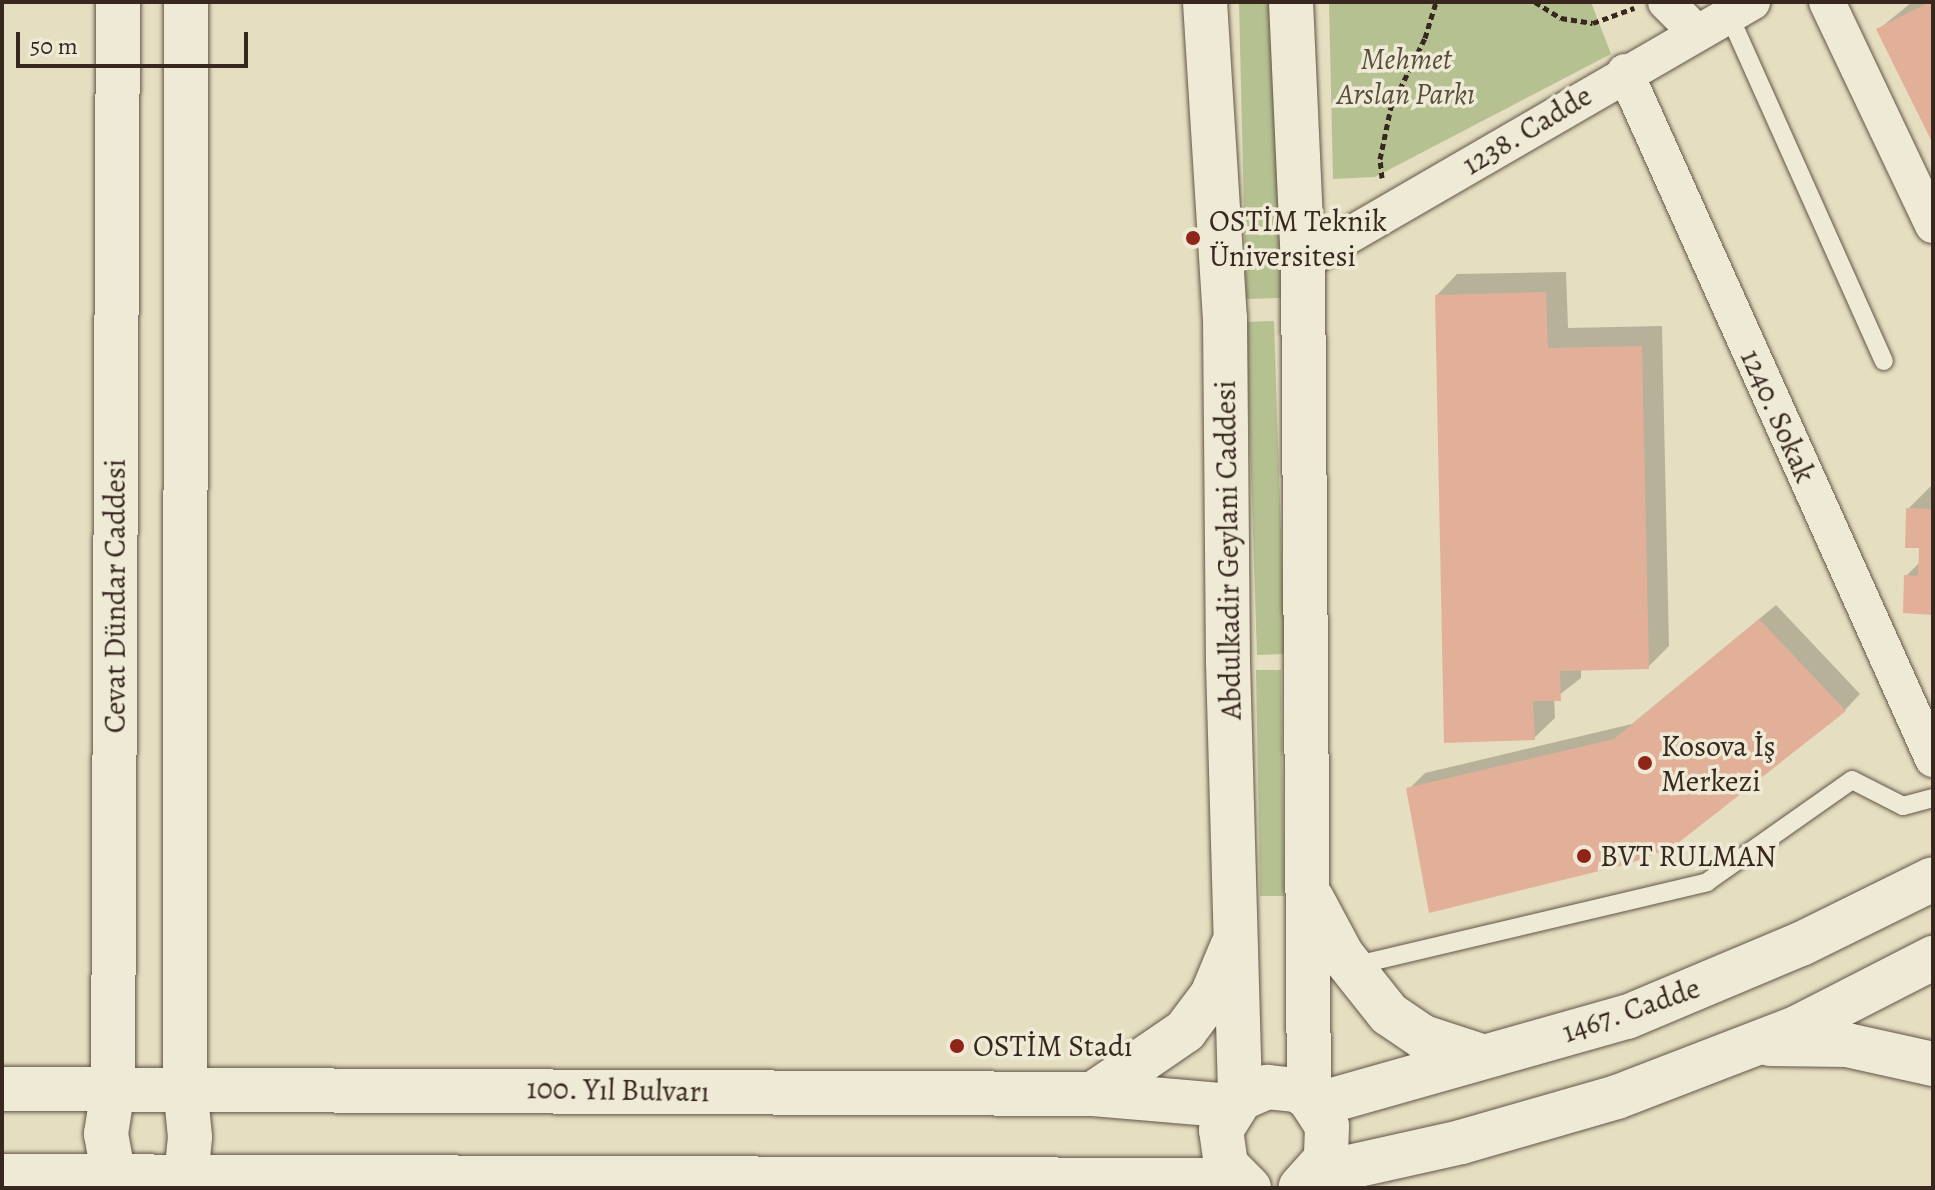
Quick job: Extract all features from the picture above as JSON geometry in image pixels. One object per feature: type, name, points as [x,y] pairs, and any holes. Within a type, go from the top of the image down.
[{"type":"main road","name":"Cevat Dündar Caddesi","points":[[116,1182],[106,1134],[113,1089],[118,2]]},
{"type":"main road","points":[[185,1183],[190,1137],[185,1086],[186,2]]},
{"type":"main road","name":"Abdulkadir Geylani Caddesi","points":[[1205,2],[1225,318],[1228,663],[1238,934],[1237,1102]]},
{"type":"main road","points":[[1291,2],[1303,262],[1312,1102]]},
{"type":"main road","name":"1467. Cadde","points":[[1312,1102],[1627,1017],[1801,944],[1933,879]]},
{"type":"main road","points":[[1309,895],[1350,966],[1389,1014],[1423,1037],[1481,1056]]},
{"type":"main road","points":[[1093,1094],[1185,1031],[1212,995],[1238,934]]},
{"type":"main road","points":[[1311,1182],[1617,1097],[1756,1044],[1933,958]]},
{"type":"main road","points":[[1756,1044],[1847,1045],[1933,1064]]},
{"type":"main road","name":"100. Yıl Bulvarı","points":[[2,1089],[185,1086],[1093,1094],[1237,1102]]},
{"type":"main road","points":[[1245,1186],[1221,1148],[1221,1130],[1237,1102],[1267,1087],[1297,1090],[1312,1102],[1327,1126],[1329,1143],[1311,1182]]},
{"type":"main road","points":[[2,1176],[185,1183],[1245,1186]]},
{"type":"street","points":[[1666,2],[1697,33]]},
{"type":"street","points":[[1827,2],[1933,225]]},
{"type":"street","name":"1238. Cadde","points":[[1303,262],[1625,72],[1741,8]]},
{"type":"street","name":"1240. Sokak","points":[[1625,72],[1923,713],[1933,759]]},
{"type":"lane","points":[[1741,8],[1884,361]]},
{"type":"lane","points":[[1350,966],[1707,882],[1852,780],[1903,806],[1933,798]]},
{"type":"path","points":[[1385,214],[1384,138],[1391,107],[1425,38],[1436,2]]},
{"type":"path","points":[[1535,2],[1561,18],[1593,23],[1650,2]]},
{"type":"green space","points":[[1239,2],[1275,2],[1281,298],[1246,299]]},
{"type":"green space","name":"Mehmet Arslan Parkı","points":[[1329,2],[1591,2],[1611,54],[1375,177],[1333,179]]},
{"type":"green space","points":[[1274,321],[1285,654],[1257,655],[1246,322]]},
{"type":"green space","points":[[1256,670],[1281,670],[1284,896],[1260,896]]},
{"type":"building","points":[[1933,2],[1933,144],[1876,29]]},
{"type":"building","points":[[1546,292],[1548,348],[1642,346],[1649,669],[1560,671],[1561,701],[1533,701],[1535,740],[1444,743],[1435,295]]},
{"type":"building","points":[[1906,508],[1933,509],[1933,615],[1903,613],[1904,575],[1918,576],[1919,548],[1905,548]]},
{"type":"building","name":"Kosova İş Merkezi","points":[[1759,619],[1846,711],[1673,847],[1628,864],[1429,913],[1406,788],[1614,739]]},
{"type":"place","name":"OSTİM Teknik Üniversitesi","points":[[1193,238]]},
{"type":"place","name":"Kosova İş Merkezi","points":[[1645,763]]},
{"type":"place","name":"BVT RULMAN","points":[[1584,856]]},
{"type":"place","name":"OSTİM Stadı","points":[[957,1046]]}]
